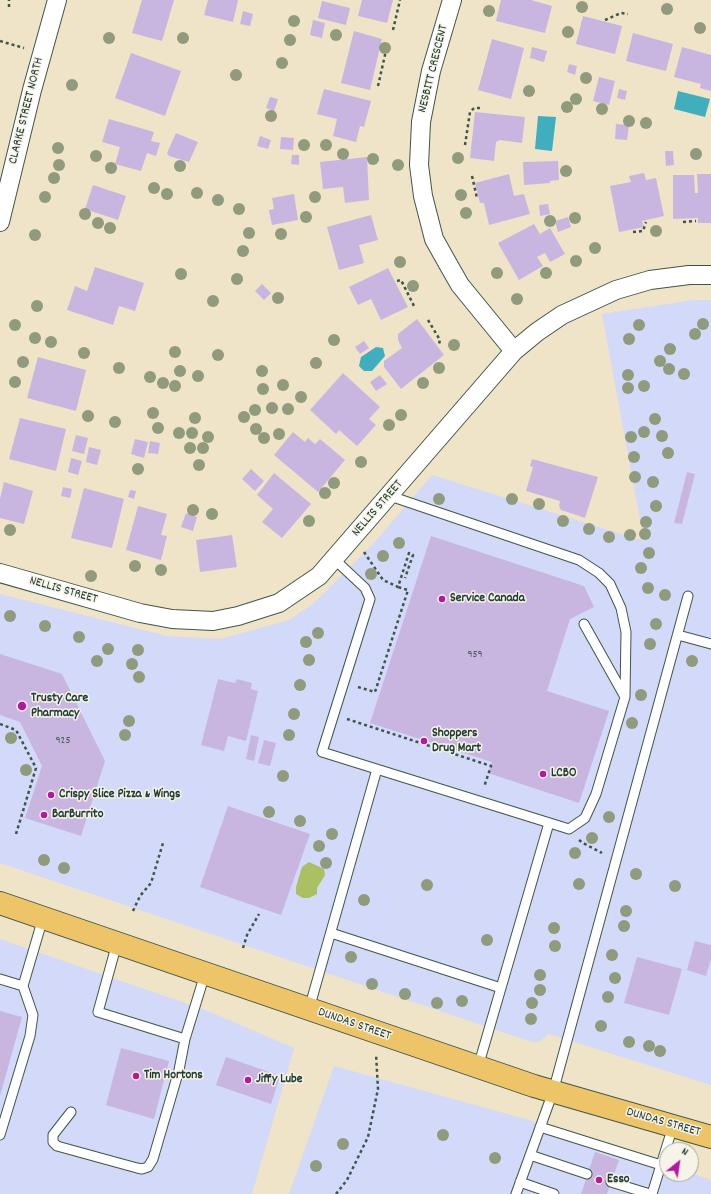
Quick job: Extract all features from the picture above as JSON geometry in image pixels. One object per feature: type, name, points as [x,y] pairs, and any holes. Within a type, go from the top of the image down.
[{"type":"main road","name":"DUNDAS STREET","points":[[0,903],[553,1092],[711,1137]]},
{"type":"street","name":"CLARKE STREET NORTH","points":[[0,222],[32,90],[57,0]]},
{"type":"street","name":"NESBITT CRESCENT","points":[[452,0],[431,72],[421,122],[419,165],[423,196],[434,239],[460,285],[514,351]]},
{"type":"street","name":"NELLIS STREET","points":[[0,573],[152,616],[188,620],[213,621],[238,616],[278,603],[307,586],[319,576],[390,496],[514,351],[537,332],[562,315],[616,290],[650,280],[688,275],[711,275]]},
{"type":"lane","points":[[334,559],[365,588],[370,599],[322,752],[570,829],[585,818],[596,794],[625,697],[626,632],[621,608],[610,584],[599,573],[579,560],[390,496]]},
{"type":"lane","points":[[516,1194],[553,1092],[688,596]]},
{"type":"lane","points":[[584,624],[625,697]]},
{"type":"lane","points":[[678,635],[711,644]]},
{"type":"lane","points":[[309,1009],[376,769]]},
{"type":"lane","points":[[478,1067],[549,823]]},
{"type":"lane","points":[[0,1135],[30,1036],[33,1015],[23,986],[43,918]]},
{"type":"lane","points":[[331,933],[501,988]]},
{"type":"lane","points":[[117,943],[98,1012],[185,1038]]},
{"type":"lane","points":[[71,1112],[53,1135],[53,1142],[57,1146],[137,1168],[142,1169],[148,1167],[153,1159],[179,1070],[185,1038],[205,974]]},
{"type":"lane","points":[[0,979],[23,986]]},
{"type":"lane","points":[[668,1142],[673,1126]]},
{"type":"lane","points":[[540,1127],[659,1164]]},
{"type":"lane","points":[[530,1155],[587,1174]]},
{"type":"lane","points":[[611,1182],[651,1194],[659,1171]]},
{"type":"lane","points":[[520,1182],[554,1194]]},
{"type":"path","points":[[9,0],[9,8]]},
{"type":"path","points":[[392,30],[400,0]]},
{"type":"path","points":[[604,20],[621,13],[628,14]]},
{"type":"path","points":[[0,40],[24,48]]},
{"type":"path","points":[[378,86],[386,55],[381,54]]},
{"type":"path","points":[[465,145],[470,112],[474,108],[482,108]]},
{"type":"path","points":[[472,176],[477,198]]},
{"type":"path","points":[[683,222],[696,221]]},
{"type":"path","points":[[633,232],[643,230],[646,222]]},
{"type":"path","points":[[397,282],[401,280],[415,308]]},
{"type":"path","points":[[428,320],[440,340],[439,344]]},
{"type":"path","points":[[344,682],[375,692],[408,590],[383,580],[354,537]]},
{"type":"path","points":[[398,587],[409,554],[413,555],[405,578]]},
{"type":"path","points":[[334,715],[490,766],[479,801]]},
{"type":"path","points":[[0,724],[16,730],[36,768],[16,834]]},
{"type":"path","points":[[133,911],[140,896],[151,883],[163,843]]},
{"type":"path","points":[[582,844],[605,854]]},
{"type":"path","points":[[243,948],[247,935],[259,914]]},
{"type":"path","points":[[336,1194],[347,1180],[368,1138],[378,1089],[375,1032]]},
{"type":"shaded area","points":[[694,300],[711,300],[711,1085],[549,1034],[539,1042],[532,1042],[0,863],[0,594],[167,636],[220,639],[289,620],[314,603],[373,544],[432,475],[644,541],[602,314]]},
{"type":"shaded area","points":[[0,939],[208,1011],[294,1048],[252,1194],[0,1194]]},
{"type":"shaded area","points":[[334,1066],[529,1120],[659,1163],[659,1182],[699,1182],[699,1176],[711,1180],[711,1194],[289,1194]]},
{"type":"green space","points":[[309,862],[324,869],[325,875],[317,888],[317,894],[309,898],[303,898],[296,894],[296,887],[302,867]]},
{"type":"water","points":[[678,91],[710,99],[705,117],[674,109]]},
{"type":"water","points":[[538,116],[556,117],[552,151],[535,149]]},
{"type":"water","points":[[376,347],[383,348],[385,356],[372,371],[364,371],[359,366],[361,357]]},
{"type":"building","points":[[142,0],[174,0],[162,41],[132,33]]},
{"type":"building","points":[[208,0],[238,0],[233,22],[204,15]]},
{"type":"building","points":[[362,0],[393,0],[387,23],[358,16]]},
{"type":"building","points":[[501,0],[531,0],[552,6],[545,33],[496,21]]},
{"type":"building","points":[[322,1],[350,8],[346,25],[318,18]]},
{"type":"building","points":[[243,11],[253,14],[250,26],[240,24]]},
{"type":"building","points":[[583,16],[622,26],[615,54],[576,44]]},
{"type":"building","points":[[313,20],[325,23],[322,38],[310,35]]},
{"type":"building","points":[[354,31],[382,39],[370,90],[341,83]]},
{"type":"building","points":[[633,33],[673,44],[666,71],[626,61]]},
{"type":"building","points":[[492,39],[524,48],[511,99],[478,90]]},
{"type":"building","points":[[532,47],[547,51],[544,62],[530,58]]},
{"type":"building","points":[[682,47],[711,55],[711,91],[700,88],[701,84],[674,77]]},
{"type":"building","points":[[131,53],[181,71],[165,116],[115,98]]},
{"type":"building","points":[[569,64],[577,66],[575,75],[567,72]]},
{"type":"building","points":[[599,77],[615,81],[609,105],[593,101]]},
{"type":"building","points":[[324,89],[371,101],[364,127],[360,126],[356,142],[333,136],[337,119],[317,114]]},
{"type":"building","points":[[619,89],[627,91],[625,100],[617,98]]},
{"type":"building","points":[[270,97],[278,99],[274,111],[266,108]]},
{"type":"building","points":[[475,112],[525,117],[522,143],[500,140],[496,142],[494,161],[470,158]]},
{"type":"building","points":[[109,119],[154,132],[151,141],[160,143],[156,156],[147,153],[141,171],[115,164],[120,147],[102,142]]},
{"type":"building","points":[[616,124],[629,125],[627,140],[615,139]]},
{"type":"building","points":[[176,133],[198,142],[189,162],[169,156],[167,153]]},
{"type":"building","points":[[260,136],[271,140],[268,149],[257,146]]},
{"type":"building","points":[[281,137],[294,138],[293,150],[280,149]]},
{"type":"building","points":[[665,151],[673,151],[674,165],[666,166]]},
{"type":"building","points":[[292,155],[299,155],[299,165],[291,164]]},
{"type":"building","points":[[367,157],[369,200],[345,203],[343,187],[323,189],[320,162]]},
{"type":"building","points":[[558,161],[559,180],[550,181],[550,183],[524,185],[523,162]]},
{"type":"building","points":[[644,173],[646,180],[656,178],[664,216],[642,221],[644,227],[619,232],[610,186],[631,182],[629,176]]},
{"type":"building","points":[[509,174],[514,196],[524,194],[530,214],[489,225],[484,203],[480,203],[475,183]]},
{"type":"building","points":[[697,174],[711,174],[711,223],[698,223],[698,218],[673,219],[673,175],[694,175],[695,193],[698,193]]},
{"type":"building","points":[[93,185],[126,196],[118,220],[85,209]]},
{"type":"building","points":[[294,194],[298,220],[272,225],[269,210],[274,209],[272,198]]},
{"type":"building","points":[[548,204],[550,214],[540,216],[539,205]]},
{"type":"building","points":[[371,215],[378,240],[359,245],[364,263],[339,270],[327,227]]},
{"type":"building","points":[[568,217],[571,227],[558,232],[555,221]]},
{"type":"building","points":[[534,224],[540,234],[550,228],[565,254],[550,262],[545,253],[537,257],[543,266],[519,280],[498,243]]},
{"type":"building","points":[[95,267],[144,283],[135,311],[119,306],[113,325],[67,310],[75,286],[87,291]]},
{"type":"building","points":[[388,268],[408,307],[381,320],[371,299],[358,305],[349,287]]},
{"type":"building","points":[[262,284],[271,293],[264,300],[255,291]]},
{"type":"building","points":[[417,319],[444,355],[401,389],[384,367],[384,361],[402,348],[398,340],[398,334]]},
{"type":"building","points":[[364,341],[369,348],[360,354],[355,347]]},
{"type":"building","points":[[38,357],[86,370],[76,411],[27,398]]},
{"type":"building","points":[[343,373],[380,407],[369,419],[376,425],[357,446],[339,430],[336,434],[310,410]]},
{"type":"building","points":[[380,375],[387,384],[376,391],[370,382]]},
{"type":"building","points":[[20,418],[66,429],[56,471],[9,459]]},
{"type":"building","points":[[293,432],[305,442],[308,438],[315,444],[320,439],[345,460],[318,492],[274,455]]},
{"type":"building","points":[[76,435],[88,438],[84,454],[72,451]]},
{"type":"building","points":[[135,439],[148,442],[144,458],[131,454]]},
{"type":"building","points":[[150,441],[160,443],[158,454],[148,453]]},
{"type":"building","points":[[89,447],[101,450],[97,465],[86,462]]},
{"type":"building","points":[[71,458],[82,461],[78,475],[68,472]]},
{"type":"building","points":[[532,459],[598,477],[585,518],[561,510],[559,506],[560,501],[526,491],[533,467],[530,466]]},
{"type":"building","points":[[251,469],[264,481],[255,491],[242,479]]},
{"type":"building","points":[[687,472],[695,474],[682,524],[674,523]]},
{"type":"building","points":[[274,473],[311,504],[282,538],[262,522],[273,509],[257,495]]},
{"type":"building","points":[[4,482],[33,491],[24,524],[0,518],[0,499]]},
{"type":"building","points":[[63,487],[72,489],[70,498],[61,496]]},
{"type":"building","points":[[84,488],[124,499],[112,548],[71,538]]},
{"type":"building","points":[[130,490],[136,491],[134,499],[128,497]]},
{"type":"building","points":[[138,506],[167,514],[161,535],[167,536],[161,560],[126,550]]},
{"type":"building","points":[[186,513],[197,517],[193,531],[181,527]]},
{"type":"building","points":[[232,535],[237,567],[200,572],[196,540]]},
{"type":"building","points":[[431,536],[584,586],[594,607],[570,619],[547,691],[609,711],[579,803],[488,773],[492,762],[370,723]]},
{"type":"building","points":[[0,654],[62,674],[105,761],[81,836],[25,818],[42,766],[20,722],[0,715]]},
{"type":"building","points":[[218,679],[235,683],[237,679],[252,683],[251,689],[258,691],[246,741],[228,736],[224,751],[201,745]]},
{"type":"building","points":[[251,735],[259,737],[254,761],[246,759]]},
{"type":"building","points":[[264,740],[276,743],[270,766],[258,763]]},
{"type":"building","points":[[228,806],[310,834],[281,915],[200,887]]},
{"type":"building","points":[[695,941],[711,945],[711,959],[706,976],[687,970]]},
{"type":"building","points":[[637,957],[682,969],[669,1015],[624,1003]]},
{"type":"building","points":[[0,1011],[22,1017],[0,1096]]},
{"type":"building","points":[[121,1048],[169,1061],[154,1119],[106,1105]]},
{"type":"building","name":"Jiffy Lube","points":[[226,1057],[280,1076],[271,1104],[216,1085]]},
{"type":"building","points":[[595,1152],[619,1160],[607,1194],[581,1194]]},
{"type":"place","name":"Service Canada","points":[[442,599]]},
{"type":"place","name":"Trusty Care Pharmacy","points":[[22,706]]},
{"type":"place","name":"Shoppers Drug Mart","points":[[424,741]]},
{"type":"place","name":"LCBO","points":[[543,774]]},
{"type":"place","name":"Crispy Slice Pizza & Wings","points":[[51,795]]},
{"type":"place","name":"BarBurrito","points":[[44,815]]},
{"type":"place","name":"Tim Hortons","points":[[136,1076]]},
{"type":"place","name":"Jiffy Lube","points":[[248,1080]]},
{"type":"place","name":"Esso","points":[[599,1180]]}]
